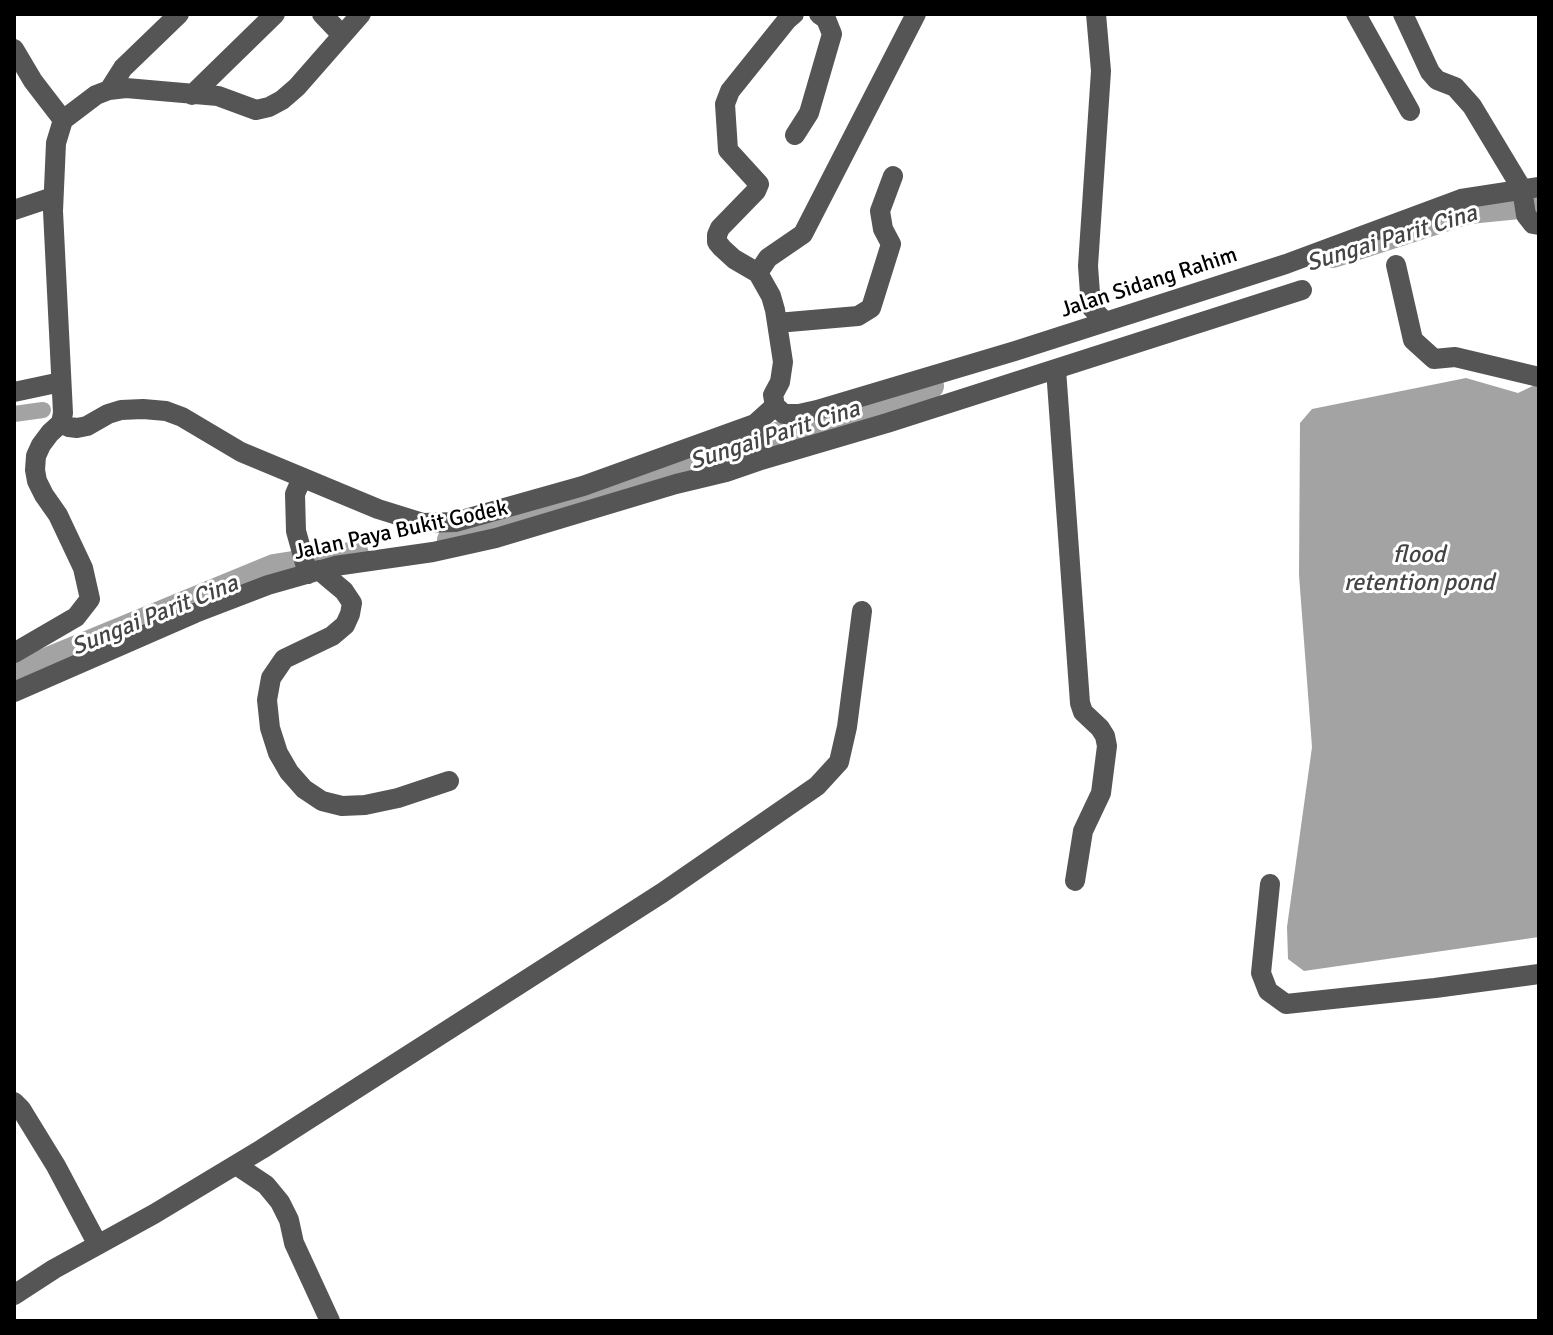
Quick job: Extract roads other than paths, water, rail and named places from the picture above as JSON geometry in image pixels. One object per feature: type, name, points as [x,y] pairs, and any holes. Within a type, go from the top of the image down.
[{"type":"street","points":[[109,90],[123,68],[179,14]]},
{"type":"street","points":[[192,95],[275,14]]},
{"type":"street","points":[[322,14],[342,35]]},
{"type":"street","points":[[14,653],[76,617],[90,599],[83,568],[58,515],[37,481],[35,470],[41,445],[61,423],[63,413],[53,197],[56,143],[63,120],[96,95],[126,88],[218,96],[256,110],[269,107],[297,87],[361,14]]},
{"type":"street","points":[[758,458],[764,417],[780,382],[783,362],[771,296],[758,273],[734,259],[717,242],[720,228],[759,184],[728,150],[725,104],[730,91],[794,14]]},
{"type":"street","points":[[795,135],[809,113],[832,34],[826,19],[819,14]]},
{"type":"street","points":[[758,273],[768,258],[803,234],[916,14]]},
{"type":"street","points":[[1096,14],[1101,71],[1088,266],[1091,307],[1105,322]]},
{"type":"street","points":[[1356,14],[1410,111]]},
{"type":"street","points":[[1403,14],[1430,72],[1437,80],[1455,87],[1472,106],[1530,203]]},
{"type":"street","points":[[14,49],[33,81],[63,120]]},
{"type":"street","points":[[777,323],[858,316],[871,308],[891,244],[883,229],[880,211],[893,176]]},
{"type":"street","points":[[14,210],[53,197]]},
{"type":"street","name":"Jalan Sidang Rahim","points":[[764,417],[799,414],[1015,351],[1286,264],[1461,199],[1530,203]]},
{"type":"street","points":[[1396,265],[1413,340],[1434,359],[1455,357],[1538,376]]},
{"type":"street","name":"Jalan Paya Bukit Godek","points":[[14,692],[309,565],[335,566],[433,552],[496,538],[726,472],[758,458],[887,423],[1302,290]]},
{"type":"street","points":[[1056,369],[1080,703],[1083,712],[1105,736],[1107,746],[1101,793],[1083,831],[1075,881]]},
{"type":"street","points":[[14,392],[61,382]]},
{"type":"street","points":[[61,423],[77,428],[121,410],[166,411],[182,417],[299,484],[423,523],[455,522],[583,486],[764,417]]},
{"type":"street","points":[[299,484],[296,531],[309,565],[344,591],[352,603],[345,625],[332,636],[284,659],[271,678],[267,700],[270,728],[278,753],[304,789],[322,801],[342,806],[398,798],[449,781]]},
{"type":"street","points":[[14,1295],[236,1165],[662,893],[817,786],[839,762],[847,727],[862,611]]},
{"type":"street","points":[[1270,884],[1261,973],[1268,991],[1286,1004],[1539,974]]},
{"type":"street","points":[[14,1102],[56,1166],[98,1245]]},
{"type":"street","points":[[236,1165],[266,1185],[280,1202],[289,1220],[294,1243],[330,1321]]},
{"type":"water","name":"flood retention pond","points":[[1466,378],[1518,393],[1539,383],[1539,937],[1304,971],[1288,959],[1287,927],[1312,747],[1299,575],[1300,423],[1312,409]]},
{"type":"waterway","name":"Sungai Parit Cina","points":[[1333,255],[1469,211],[1539,204]]},
{"type":"waterway","name":"Sungai Parit Cina","points":[[450,540],[931,386]]},
{"type":"waterway","points":[[14,414],[43,410]]},
{"type":"waterway","name":"Sungai Parit Cina","points":[[14,674],[274,567],[356,554]]}]
